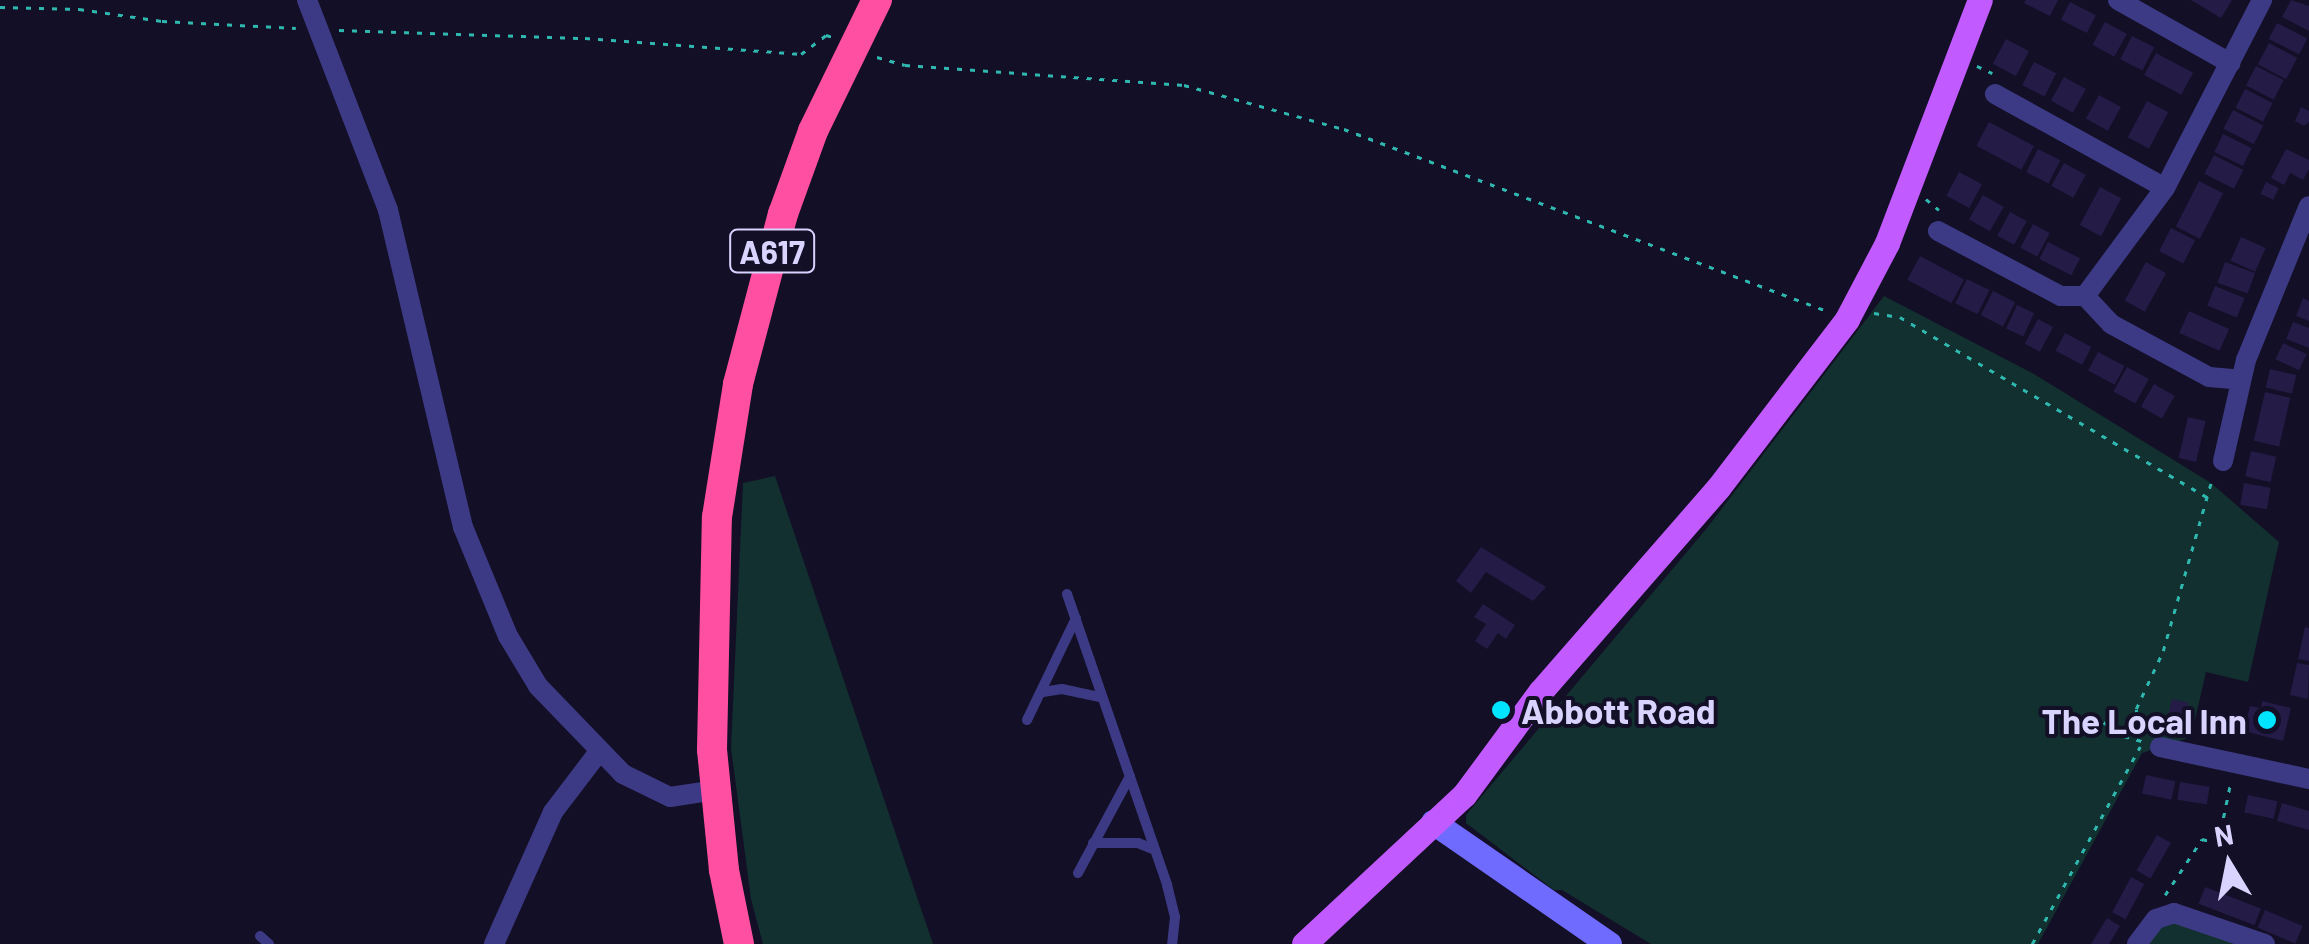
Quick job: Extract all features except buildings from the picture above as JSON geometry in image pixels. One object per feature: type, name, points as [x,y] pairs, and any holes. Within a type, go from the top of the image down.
[{"type":"highway","name":"A617","points":[[739,944],[716,790],[712,645],[718,517],[738,384],[782,214],[814,131],[877,0]]},
{"type":"main road","points":[[1304,944],[1432,822],[1450,784],[1515,711],[1540,692],[1718,488],[1860,316],[1980,0]]},
{"type":"street","points":[[307,0],[388,210],[463,527],[484,588],[538,686],[598,753],[623,774],[670,797],[716,790]]},
{"type":"street","points":[[2118,0],[2230,62]]},
{"type":"street","points":[[2084,296],[2165,188],[2262,0]]},
{"type":"street","points":[[1995,94],[2165,188]]},
{"type":"street","points":[[2223,461],[2241,380],[2309,206]]},
{"type":"street","points":[[1938,231],[2061,296],[2084,296],[2111,324],[2208,377],[2241,380]]},
{"type":"street","points":[[2152,744],[2309,779]]},
{"type":"street","points":[[494,944],[553,812],[598,753]]},
{"type":"street","points":[[1432,822],[1610,944]]},
{"type":"street","points":[[2138,944],[2145,930],[2165,915],[2186,914],[2265,944]]},
{"type":"lane","points":[[1067,594],[1175,917],[1172,944]]},
{"type":"lane","points":[[1027,720],[1076,618]]},
{"type":"lane","points":[[1043,692],[1062,689],[1101,698]]},
{"type":"lane","points":[[1078,873],[1130,776]]},
{"type":"lane","points":[[1093,843],[1138,843],[1154,850]]},
{"type":"path","points":[[0,7],[408,36],[586,38],[801,54],[830,36]]},
{"type":"path","points":[[874,55],[905,66],[1202,90],[1344,129],[1860,316],[1900,316],[2208,498]]},
{"type":"path","points":[[1925,198],[1934,204]]},
{"type":"path","points":[[2032,944],[2152,744],[2164,735],[2138,728],[2136,709],[2163,651],[2210,483],[2223,461]]},
{"type":"path","points":[[2092,715],[2124,736],[2152,744]]},
{"type":"path","points":[[2165,915],[2161,902],[2202,839],[2218,843],[2232,775]]},
{"type":"green space","points":[[1884,296],[2034,374],[2211,483],[2279,542],[2248,682],[2206,672],[2191,737],[2142,753],[2038,944],[1651,944],[1562,890],[1554,890],[1466,823],[1466,815],[1707,528]]},
{"type":"green space","points":[[775,476],[933,944],[763,944],[751,899],[731,748],[743,483]]},
{"type":"green space","points":[[2173,919],[2246,944],[2146,944],[2154,931]]},
{"type":"place","name":"Abbott Road","points":[[1501,710]]},
{"type":"place","name":"The Local Inn","points":[[2267,720]]}]
